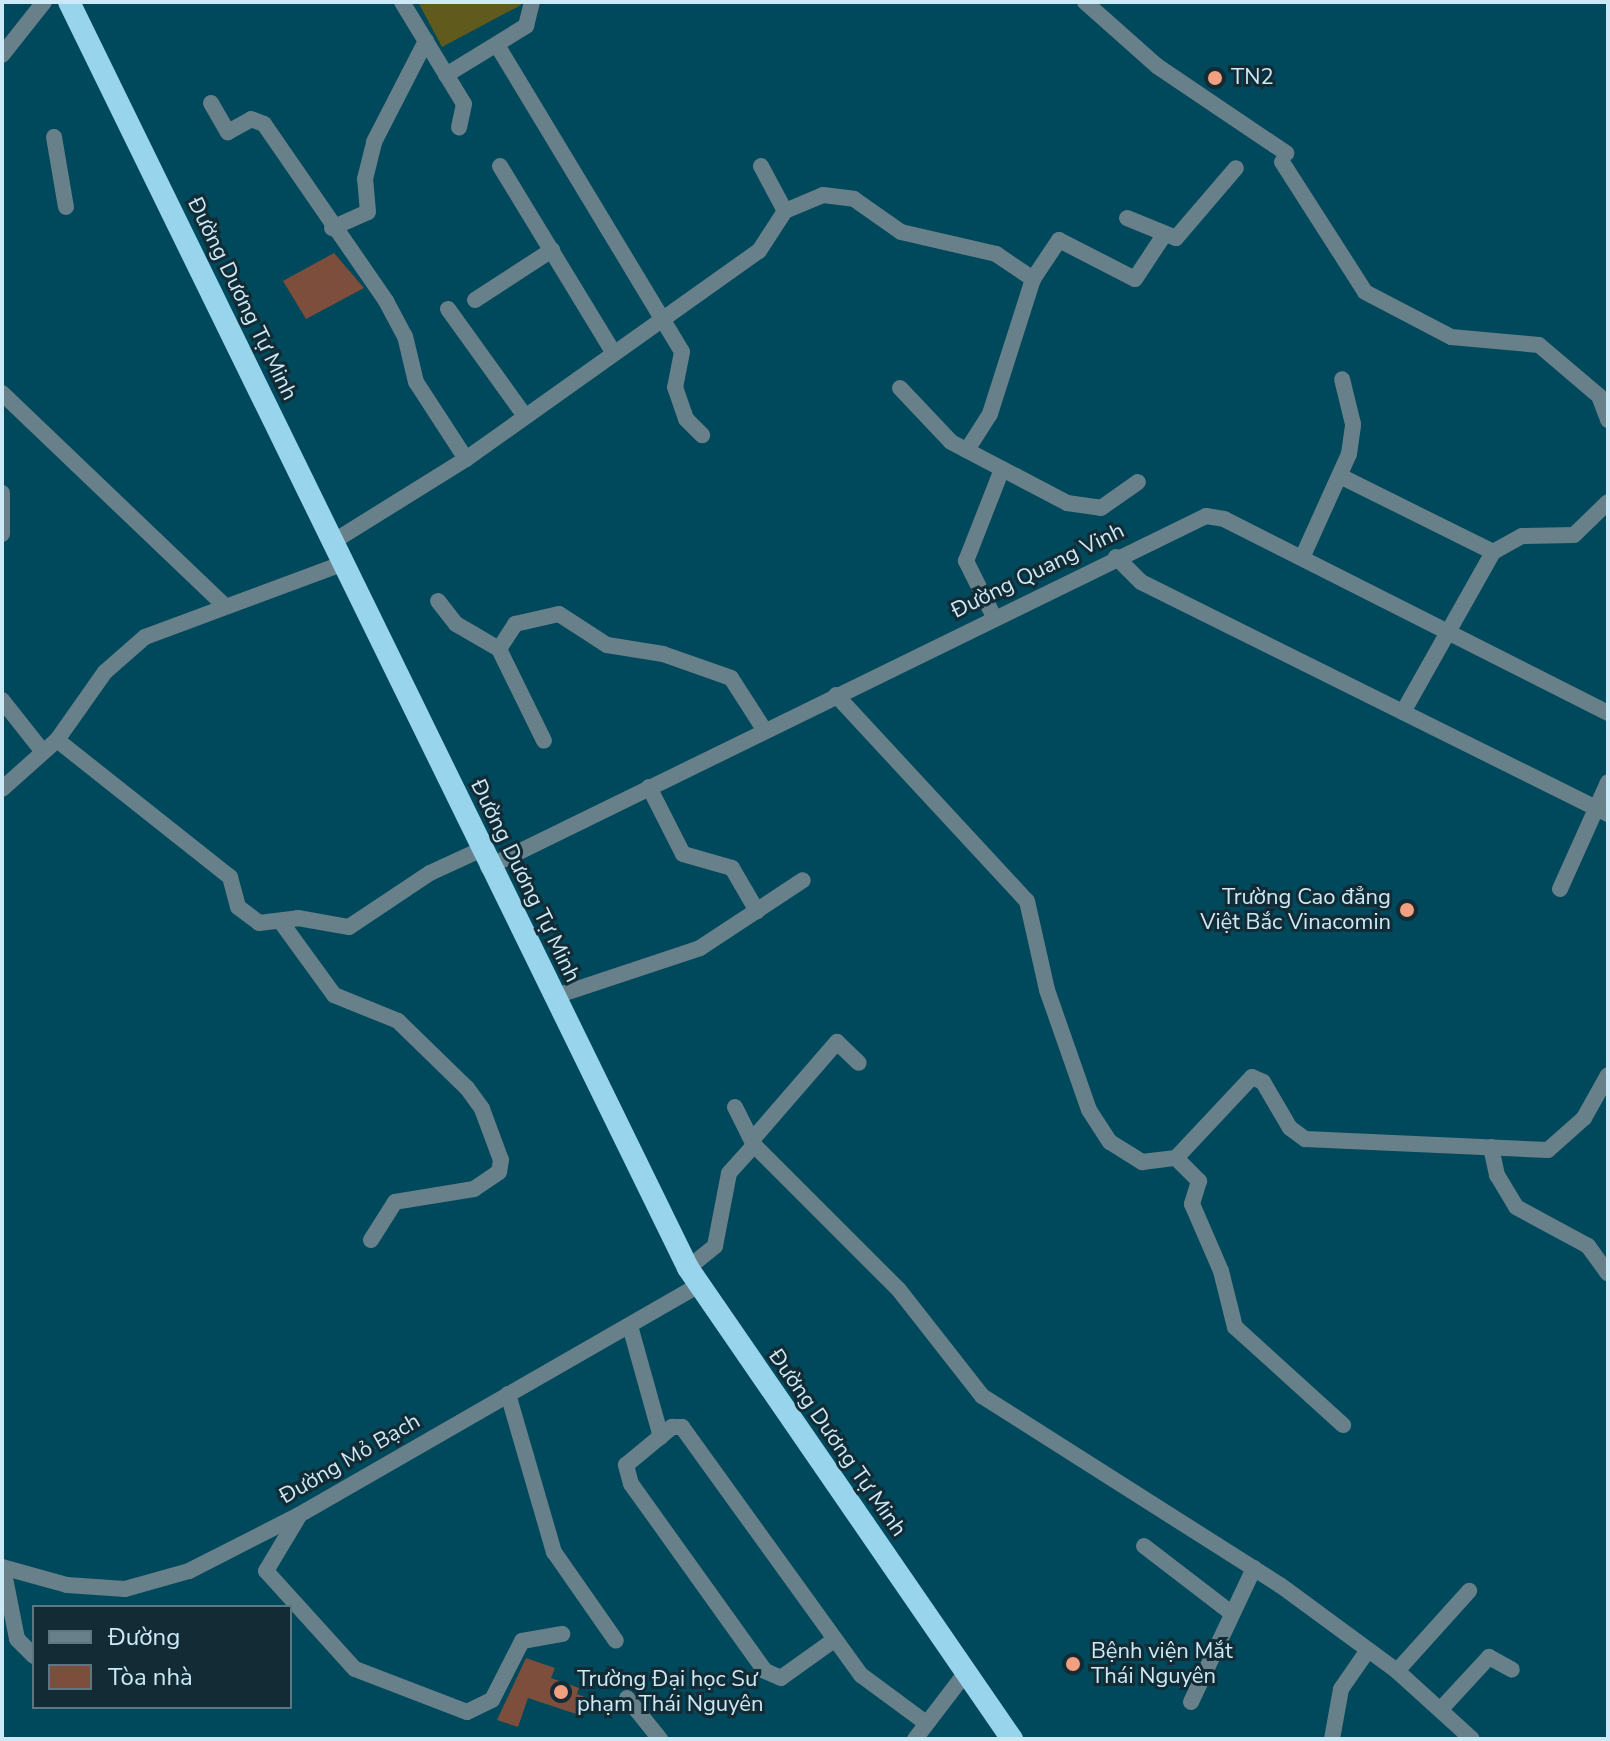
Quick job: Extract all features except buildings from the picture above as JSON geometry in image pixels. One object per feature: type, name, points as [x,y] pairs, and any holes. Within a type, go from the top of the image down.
[{"type":"highway","name":"Đường Dương Tự Minh","points":[[69,2],[484,859],[693,1277],[1012,1739]]},
{"type":"street","points":[[2,55],[44,2]]},
{"type":"street","points":[[402,2],[464,104],[459,127]]},
{"type":"street","points":[[446,75],[526,26],[532,2]]},
{"type":"street","points":[[1085,2],[1157,66],[1284,158],[1365,292],[1451,337],[1539,345],[1599,396],[1608,420]]},
{"type":"street","points":[[332,228],[370,209],[365,179],[374,142],[426,41]]},
{"type":"street","points":[[497,45],[682,352],[678,397],[691,428],[702,435]]},
{"type":"street","points":[[211,103],[228,132],[251,119],[264,124],[332,228],[386,301],[405,336],[416,382],[466,459]]},
{"type":"street","points":[[54,137],[66,207]]},
{"type":"street","points":[[500,166],[613,352]]},
{"type":"street","points":[[761,166],[785,211]]},
{"type":"street","points":[[1127,218],[1164,235],[1182,234],[1236,168]]},
{"type":"street","points":[[331,543],[466,459],[661,316],[759,251],[785,211],[823,195],[854,199],[901,232],[996,254],[1033,279]]},
{"type":"street","points":[[967,450],[990,414],[1033,279],[1059,240],[1135,279],[1164,235]]},
{"type":"street","points":[[475,300],[552,250]]},
{"type":"street","points":[[448,309],[525,416]]},
{"type":"street","points":[[1302,558],[1340,476],[1353,424],[1342,379]]},
{"type":"street","points":[[900,388],[936,429],[967,450],[1087,508],[1112,503],[1138,482]]},
{"type":"street","points":[[2,393],[225,606]]},
{"type":"street","points":[[994,617],[966,561],[1002,469]]},
{"type":"street","points":[[1340,476],[1493,552]]},
{"type":"street","points":[[2,493],[2,534]]},
{"type":"street","points":[[1403,712],[1493,552],[1522,536],[1574,535],[1608,502]]},
{"type":"street","name":"Đường Quang Vinh","points":[[57,740],[230,877],[244,914],[259,923],[308,918],[349,927],[430,873],[484,859],[649,787],[1116,557],[1206,516],[1302,558],[1608,713]]},
{"type":"street","points":[[1116,557],[1141,582],[1602,811]]},
{"type":"street","points":[[2,789],[57,740],[105,672],[145,637],[341,564]]},
{"type":"street","points":[[438,601],[456,624],[499,649],[544,741]]},
{"type":"street","points":[[499,649],[515,624],[559,614],[607,645],[663,654],[731,678],[765,731]]},
{"type":"street","points":[[836,695],[1027,901],[1074,1073],[1110,1142],[1142,1162],[1176,1158],[1252,1077],[1263,1082],[1290,1128],[1305,1139],[1555,1149],[1584,1118],[1608,1075]]},
{"type":"street","points":[[2,700],[43,752]]},
{"type":"street","points":[[1560,889],[1602,811],[1608,782]]},
{"type":"street","points":[[649,787],[683,854],[732,868],[757,911]]},
{"type":"street","points":[[553,997],[700,948],[803,880]]},
{"type":"street","points":[[281,922],[334,995],[398,1021],[467,1088],[482,1109],[501,1160],[499,1172],[474,1189],[395,1202],[381,1216],[371,1240]]},
{"type":"street","name":"Đường Mỏ Bạch","points":[[3,1568],[67,1585],[125,1589],[189,1571],[299,1515],[630,1326],[693,1277],[715,1246],[729,1173],[837,1042],[859,1063]]},
{"type":"street","points":[[735,1107],[753,1143],[899,1290],[982,1396],[1254,1568],[1397,1671],[1472,1739]]},
{"type":"street","points":[[1491,1147],[1497,1175],[1508,1197],[1588,1246],[1608,1274]]},
{"type":"street","points":[[1176,1158],[1199,1181],[1192,1204],[1221,1271],[1235,1327],[1343,1425]]},
{"type":"street","points":[[630,1326],[661,1437]]},
{"type":"street","points":[[508,1394],[554,1552],[616,1641]]},
{"type":"street","points":[[834,1640],[781,1678],[765,1671],[624,1474],[626,1465],[672,1427],[687,1433],[834,1640],[870,1684],[926,1723]]},
{"type":"street","points":[[299,1515],[266,1571],[355,1669],[467,1712],[492,1700],[522,1641],[562,1634]]},
{"type":"street","points":[[1144,1546],[1230,1612]]},
{"type":"street","points":[[3,1568],[17,1639],[32,1654]]},
{"type":"street","points":[[1191,1702],[1230,1612],[1254,1568]]},
{"type":"street","points":[[1397,1671],[1469,1591]]},
{"type":"street","points":[[1332,1739],[1341,1689],[1368,1650]]},
{"type":"street","points":[[1441,1709],[1489,1657],[1512,1670]]},
{"type":"street","points":[[915,1739],[967,1671]]},
{"type":"street","points":[[627,1698],[660,1739]]},
{"type":"shaded area","points":[[418,2],[520,2],[521,5],[442,47]]},
{"type":"place","name":"TN2","points":[[1215,78]]},
{"type":"place","name":"Trường Cao đẳng Việt Bắc Vinacomin","points":[[1407,910]]},
{"type":"place","name":"Bệnh viện Mắt Thái Nguyên","points":[[1073,1664]]},
{"type":"place","name":"Trường Đại học Sư phạm Thái Nguyên","points":[[561,1692]]}]
